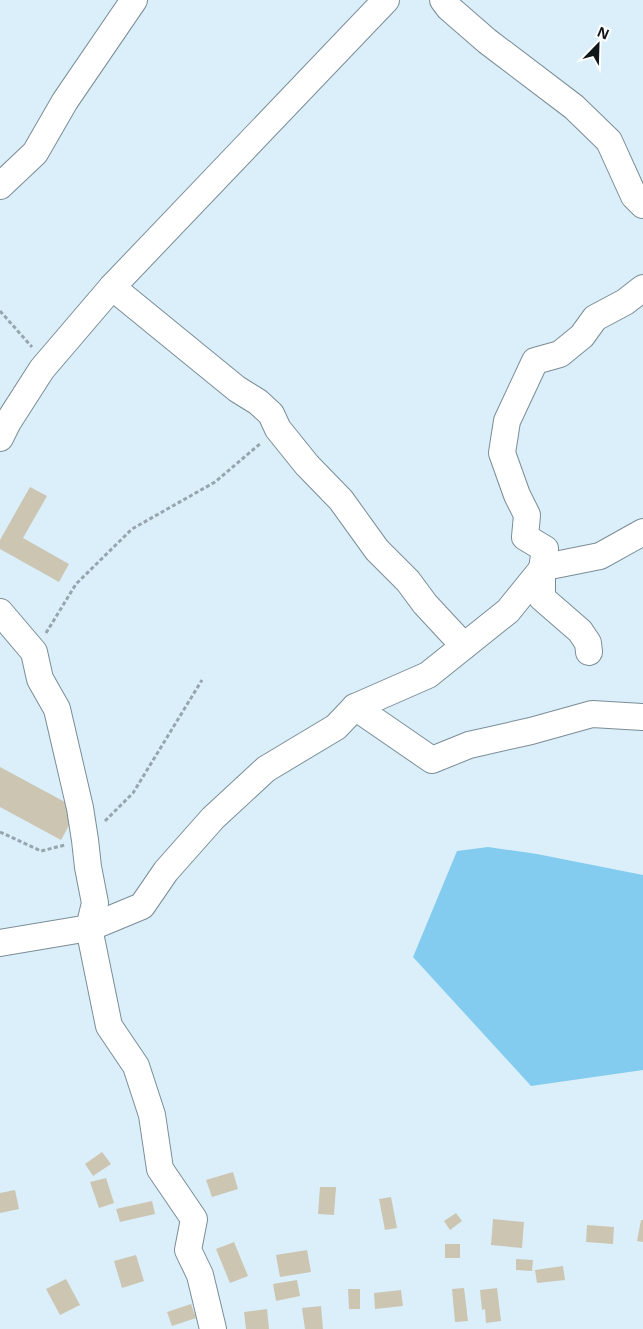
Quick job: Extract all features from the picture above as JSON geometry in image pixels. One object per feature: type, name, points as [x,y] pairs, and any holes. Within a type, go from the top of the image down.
[{"type":"street","points":[[0,186],[35,153],[65,101],[134,0]]},
{"type":"street","points":[[0,438],[42,369],[112,287],[386,0]]},
{"type":"street","points":[[443,0],[449,8],[487,41],[574,107],[609,141],[634,196],[643,205]]},
{"type":"street","points":[[112,287],[237,389],[258,402],[271,414],[278,429],[306,466],[341,500],[376,550],[408,581],[425,604],[464,646]]},
{"type":"street","points":[[589,652],[588,644],[580,631],[542,598],[542,569],[545,548],[525,537],[527,515],[517,495],[502,453],[507,421],[535,361],[560,354],[582,336],[594,318],[625,302],[643,288]]},
{"type":"street","points":[[0,943],[89,928],[142,906],[166,871],[213,818],[266,769],[336,727],[355,707],[428,675],[508,611],[542,569],[600,556],[643,532]]},
{"type":"street","points":[[0,612],[34,652],[40,679],[57,708],[80,808],[95,904],[89,928],[110,1026],[136,1066],[152,1115],[160,1169],[194,1219],[188,1250],[200,1275],[213,1329]]},
{"type":"street","points":[[0,629],[34,652]]},
{"type":"street","points":[[355,707],[432,760],[469,745],[592,714],[643,717]]},
{"type":"path","points":[[0,311],[47,364]]},
{"type":"path","points":[[34,652],[76,584],[132,529],[215,482],[278,429]]},
{"type":"path","points":[[0,832],[41,851],[85,840],[133,793],[202,680]]},
{"type":"water","points":[[488,847],[537,854],[643,875],[643,1070],[531,1086],[413,957],[457,851]]},
{"type":"building","points":[[30,487],[47,496],[23,538],[69,564],[59,582],[0,549],[0,540]]},
{"type":"building","points":[[0,767],[78,809],[61,840],[0,807]]},
{"type":"building","points":[[102,1152],[111,1164],[93,1176],[85,1164]]},
{"type":"building","points":[[233,1172],[238,1189],[212,1197],[206,1180]]},
{"type":"building","points":[[106,1178],[114,1203],[99,1208],[90,1182]]},
{"type":"building","points":[[320,1187],[336,1187],[334,1215],[318,1214]]},
{"type":"building","points":[[15,1190],[19,1209],[0,1213],[0,1193]]},
{"type":"building","points":[[391,1197],[397,1228],[385,1230],[379,1199]]},
{"type":"building","points":[[152,1201],[155,1214],[120,1222],[116,1209]]},
{"type":"building","points":[[456,1213],[462,1221],[450,1230],[444,1221]]},
{"type":"building","points":[[493,1219],[524,1222],[522,1248],[491,1245]]},
{"type":"building","points":[[641,1220],[643,1220],[643,1242],[637,1241]]},
{"type":"building","points":[[587,1225],[614,1227],[613,1244],[586,1242]]},
{"type":"building","points":[[234,1242],[248,1276],[230,1283],[216,1249]]},
{"type":"building","points":[[445,1244],[460,1244],[460,1258],[445,1258]]},
{"type":"building","points":[[307,1250],[311,1272],[280,1277],[276,1255]]},
{"type":"building","points":[[136,1255],[144,1281],[122,1288],[114,1261]]},
{"type":"building","points":[[516,1259],[533,1260],[532,1271],[516,1270]]},
{"type":"building","points":[[563,1266],[565,1280],[537,1283],[535,1270]]},
{"type":"building","points":[[66,1279],[80,1305],[60,1315],[46,1289]]},
{"type":"building","points":[[297,1280],[300,1296],[276,1301],[273,1284]]},
{"type":"building","points":[[464,1288],[468,1321],[455,1322],[452,1289]]},
{"type":"building","points":[[497,1288],[501,1321],[486,1323],[485,1309],[482,1310],[480,1290]]},
{"type":"building","points":[[348,1289],[360,1289],[360,1309],[349,1309]]},
{"type":"building","points":[[401,1290],[403,1306],[375,1309],[374,1293]]},
{"type":"building","points":[[191,1304],[196,1318],[172,1326],[167,1312]]},
{"type":"building","points":[[321,1306],[323,1329],[305,1329],[302,1308]]},
{"type":"building","points":[[267,1309],[269,1329],[246,1329],[244,1312]]}]
